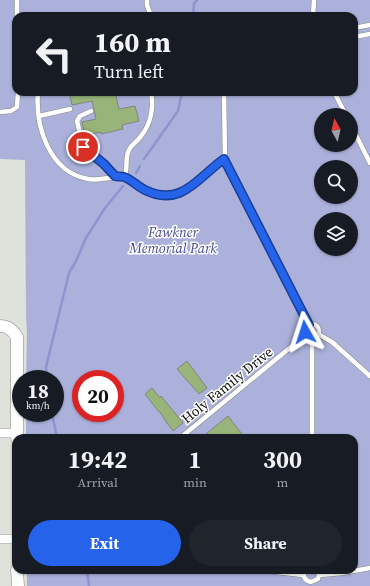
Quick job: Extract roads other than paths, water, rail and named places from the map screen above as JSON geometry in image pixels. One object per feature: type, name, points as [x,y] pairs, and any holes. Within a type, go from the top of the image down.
[{"type":"street","points":[[0,326],[9,328],[17,337],[17,434]]},
{"type":"street","points":[[0,433],[12,435]]},
{"type":"street","points":[[0,539],[12,539]]},
{"type":"street","points":[[17,574],[18,586]]},
{"type":"lane","points":[[17,0],[17,12]]},
{"type":"lane","points":[[147,0],[150,12]]},
{"type":"lane","points":[[313,12],[314,0]]},
{"type":"lane","points":[[358,27],[370,25]]},
{"type":"lane","points":[[358,36],[370,34]]},
{"type":"lane","points":[[0,112],[11,111],[17,107],[18,96]]},
{"type":"lane","points":[[38,96],[37,103],[40,124],[51,154],[60,165],[72,174],[89,180],[115,176],[124,177],[146,191],[159,195],[172,194],[184,191],[194,185],[224,159]]},
{"type":"lane","points":[[124,177],[127,172],[126,161],[129,150],[142,135],[150,118],[152,110],[151,96]]},
{"type":"lane","points":[[224,96],[224,159],[309,325]]},
{"type":"lane","points":[[336,96],[342,108]]},
{"type":"lane","points":[[39,116],[70,109]]},
{"type":"lane","points":[[91,111],[80,116],[78,121],[83,147],[104,164],[115,176]]},
{"type":"lane","points":[[358,139],[370,163]]},
{"type":"lane","points":[[309,325],[313,324],[316,326],[318,329],[318,334]]},
{"type":"lane","points":[[309,325],[305,332],[312,338]]},
{"type":"lane","name":"Holy Family Drive","points":[[185,434],[297,342],[305,332]]},
{"type":"lane","points":[[312,338],[318,334]]},
{"type":"lane","points":[[318,334],[332,342],[370,376]]},
{"type":"lane","points":[[312,338],[312,434]]},
{"type":"lane","points":[[358,570],[370,568]]},
{"type":"lane","points":[[304,574],[307,581],[311,584],[318,579],[319,574]]},
{"type":"waterway","points":[[193,12],[194,4],[197,0]]},
{"type":"waterway","points":[[144,159],[178,111],[181,96]]},
{"type":"waterway","points":[[136,173],[140,166]]},
{"type":"waterway","points":[[46,370],[69,273],[86,238],[105,208],[123,186]]},
{"type":"waterway","points":[[54,422],[56,434]]},
{"type":"waterway","points":[[88,574],[89,586]]},
{"type":"park label","name":"Fawkner Memorial Park","points":[[173,240]]}]
